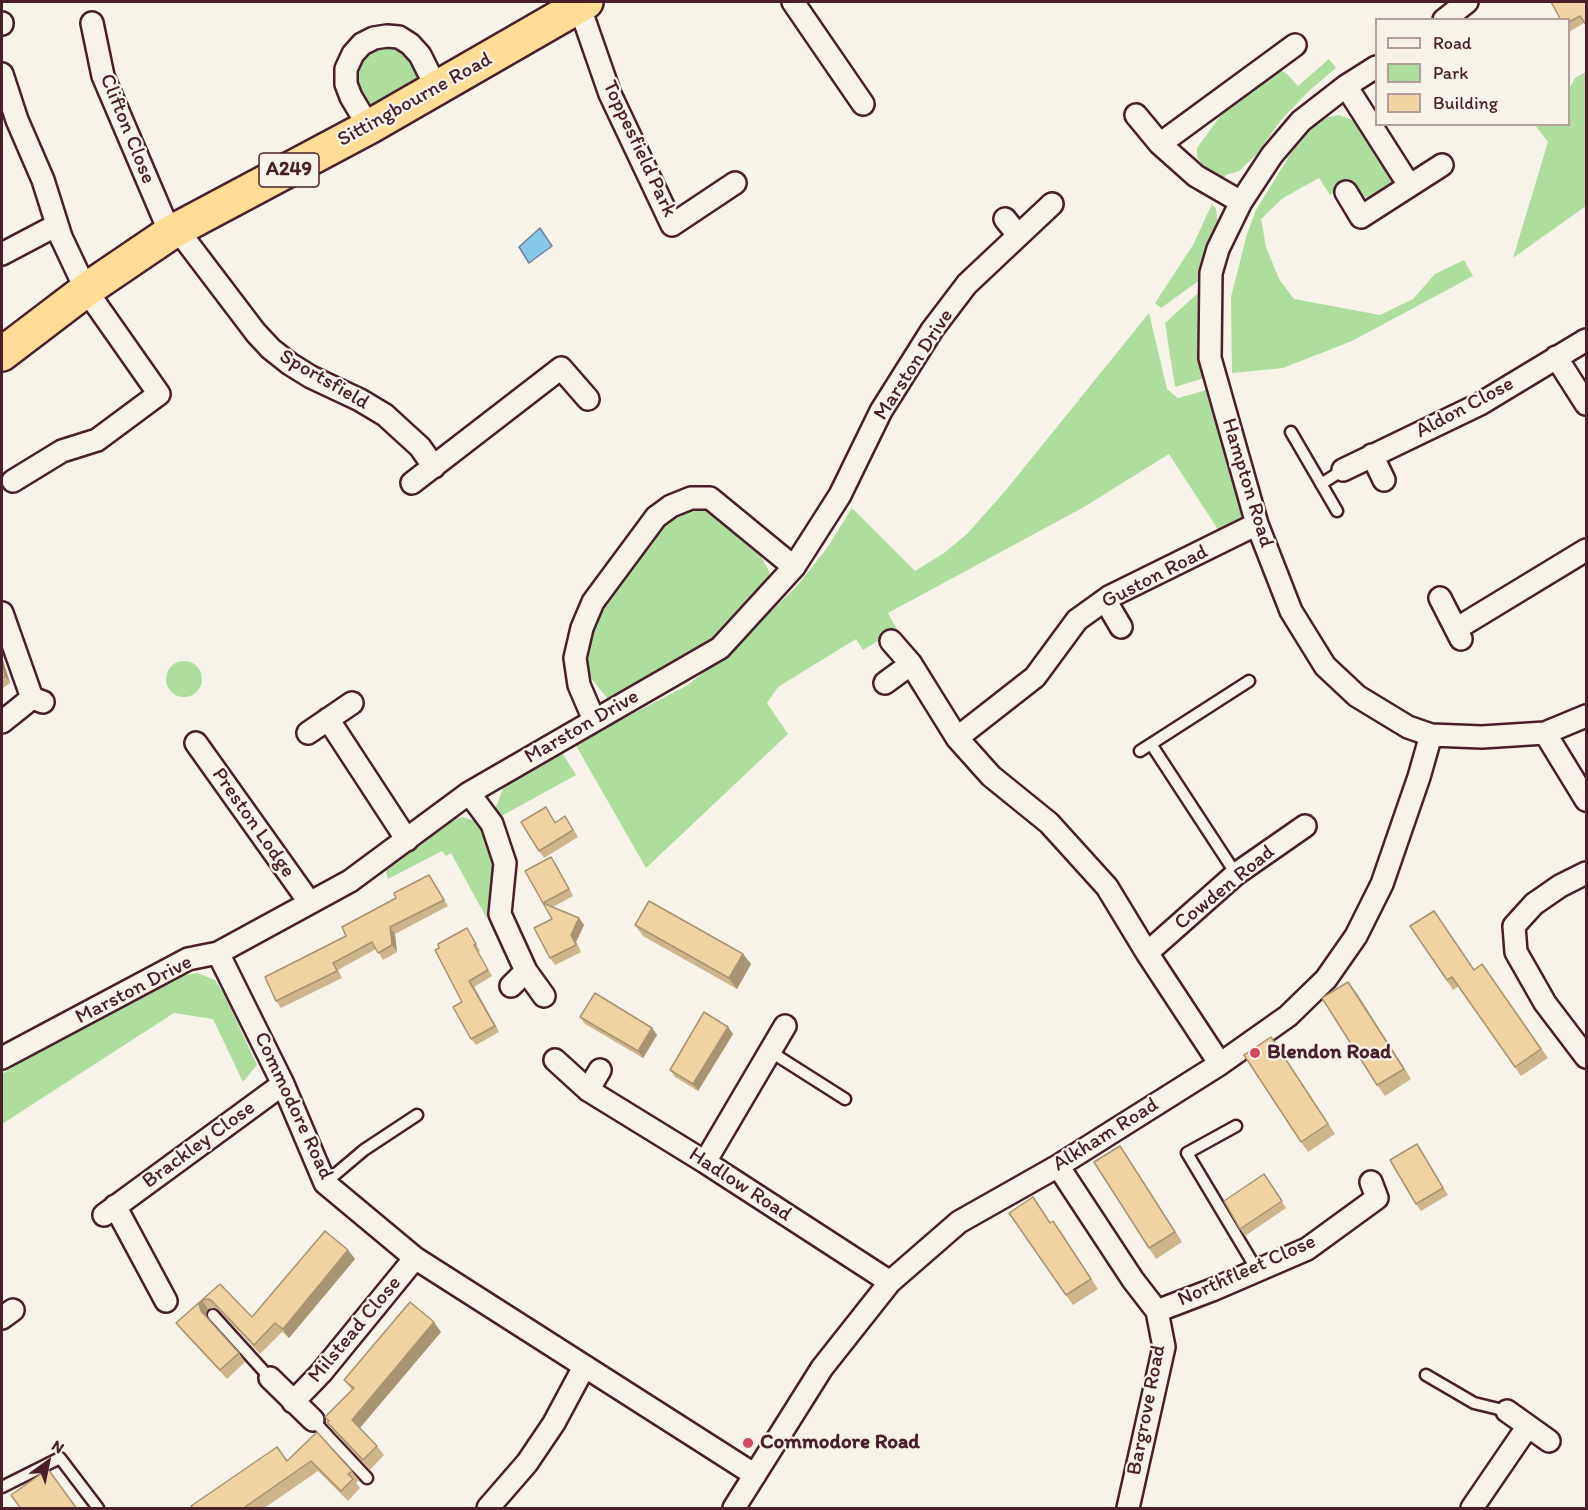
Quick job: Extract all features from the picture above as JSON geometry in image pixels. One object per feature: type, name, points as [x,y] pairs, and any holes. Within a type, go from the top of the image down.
[{"type":"highway","name":"Sittingbourne Road","points":[[2,354],[86,290],[174,231],[437,89],[582,3]]},
{"type":"street","points":[[793,2],[863,104]]},
{"type":"street","points":[[1447,18],[1467,2]]},
{"type":"street","name":"Toppesfield Park","points":[[582,3],[610,94],[672,225],[735,183]]},
{"type":"street","name":"Clifton Close","points":[[92,23],[104,76],[174,231]]},
{"type":"street","points":[[369,127],[346,84],[346,69],[353,54],[362,44],[374,38],[387,36],[399,37],[411,44],[420,55],[437,89]]},
{"type":"street","points":[[1160,144],[1290,55]]},
{"type":"street","name":"Hampton Road","points":[[1375,68],[1346,86],[1301,121],[1272,155],[1240,202],[1218,249],[1211,273],[1210,358],[1257,524],[1292,610],[1325,666],[1357,696],[1408,727],[1431,735],[1482,737],[1545,733],[1587,716]]},
{"type":"street","points":[[2,74],[9,124],[43,180],[57,225],[86,290],[159,394],[97,440],[62,451],[13,481]]},
{"type":"street","points":[[1346,86],[1409,185]]},
{"type":"street","points":[[1136,115],[1160,144],[1196,176],[1240,202]]},
{"type":"street","points":[[1347,192],[1361,217],[1442,165]]},
{"type":"street","name":"Marston Drive","points":[[2,1058],[188,959],[218,953],[350,881],[469,793],[720,648],[795,567],[840,495],[881,411],[932,330],[1012,227],[1052,204]]},
{"type":"street","points":[[2,254],[57,225]]},
{"type":"street","name":"Sportsfield","points":[[174,231],[271,350],[311,377],[360,400],[385,415],[420,447],[434,467]]},
{"type":"street","name":"Aldon Close","points":[[1343,470],[1480,404],[1587,340]]},
{"type":"street","points":[[1556,357],[1587,404]]},
{"type":"street","points":[[412,483],[561,368],[588,399]]},
{"type":"street","points":[[1372,455],[1384,480]]},
{"type":"street","points":[[594,720],[579,685],[575,658],[582,628],[593,602],[656,517],[672,506],[691,498],[710,498],[795,567]]},
{"type":"street","name":"Guston Road","points":[[957,738],[1035,677],[1077,620],[1106,600],[1257,524]]},
{"type":"street","points":[[1440,598],[1458,634],[1587,550]]},
{"type":"street","points":[[1106,600],[1121,627]]},
{"type":"street","points":[[2,613],[37,700],[2,722]]},
{"type":"street","points":[[891,641],[911,664],[957,738],[991,776],[1049,823],[1107,886],[1147,953],[1220,1064]]},
{"type":"street","points":[[885,683],[911,664]]},
{"type":"street","points":[[308,733],[352,703]]},
{"type":"street","points":[[328,719],[407,840]]},
{"type":"street","points":[[1545,733],[1587,800]]},
{"type":"street","name":"Alkham Road","points":[[734,1509],[822,1368],[890,1282],[958,1222],[1058,1166],[1220,1064],[1300,1006],[1326,979],[1356,936],[1382,884],[1431,735]]},
{"type":"street","name":"Preston Lodge","points":[[196,742],[310,903]]},
{"type":"street","points":[[469,793],[492,824],[505,864],[500,914],[526,971],[543,996]]},
{"type":"street","name":"Cowden Road","points":[[1147,953],[1236,874],[1305,826]]},
{"type":"street","points":[[1587,873],[1560,886],[1534,904],[1514,926],[1516,952],[1545,1002],[1587,1058]]},
{"type":"street","name":"Commodore Road","points":[[218,953],[283,1084],[325,1183],[416,1258],[755,1475]]},
{"type":"street","points":[[511,986],[526,971]]},
{"type":"street","points":[[705,1162],[785,1026]]},
{"type":"street","name":"Hadlow Road","points":[[555,1060],[588,1090],[705,1162],[890,1282]]},
{"type":"street","points":[[588,1090],[600,1070]]},
{"type":"street","name":"Brackley Close","points":[[166,1301],[149,1282],[109,1210],[283,1084]]},
{"type":"street","name":"Northfleet Close","points":[[1058,1166],[1133,1280],[1157,1311],[1307,1249],[1377,1198],[1371,1182]]},
{"type":"street","name":"Milstead Close","points":[[293,1402],[321,1373],[416,1258]]},
{"type":"street","name":"Bargrove Road","points":[[1128,1509],[1164,1347],[1157,1311]]},
{"type":"street","points":[[488,1509],[527,1462],[554,1423],[584,1367]]},
{"type":"street","name":"Milstead Close","points":[[270,1378],[313,1420]]},
{"type":"street","points":[[1507,1411],[1549,1441]]},
{"type":"street","points":[[1472,1509],[1528,1426]]},
{"type":"lane","points":[[1291,432],[1337,511]]},
{"type":"lane","points":[[1322,484],[1343,470]]},
{"type":"lane","points":[[1140,751],[1249,681]]},
{"type":"lane","points":[[1151,744],[1236,874]]},
{"type":"lane","points":[[771,1052],[845,1099]]},
{"type":"lane","points":[[325,1183],[364,1150],[417,1115]]},
{"type":"lane","points":[[1236,1126],[1187,1153],[1257,1270]]},
{"type":"lane","points":[[213,1315],[270,1378]]},
{"type":"lane","points":[[1426,1375],[1474,1403],[1507,1411]]},
{"type":"lane","points":[[313,1420],[367,1478]]},
{"type":"lane","points":[[2,1487],[60,1458],[98,1509]]},
{"type":"green space","points":[[391,44],[412,57],[421,78],[419,83],[377,109],[360,96],[354,72],[357,62],[371,46]]},
{"type":"green space","points":[[1329,59],[1336,68],[1311,89],[1282,119],[1255,156],[1239,171],[1226,175],[1221,181],[1207,171],[1197,157],[1197,148],[1218,119],[1242,94],[1278,69],[1286,73],[1298,86]]},
{"type":"green space","points":[[1586,72],[1586,206],[1513,258],[1548,142],[1536,126],[1570,126],[1570,87],[1575,78]]},
{"type":"green space","points":[[1339,115],[1361,123],[1392,171],[1392,183],[1385,192],[1375,198],[1364,197],[1354,191],[1349,184],[1330,195],[1319,178],[1283,198],[1261,219],[1266,247],[1279,279],[1294,299],[1380,315],[1413,299],[1435,274],[1464,260],[1473,276],[1352,341],[1283,368],[1232,373],[1231,297],[1247,234],[1256,210],[1291,153],[1317,123]]},
{"type":"green space","points":[[1212,204],[1216,209],[1218,225],[1204,277],[1161,308],[1155,303],[1193,245]]},
{"type":"green space","points":[[1207,285],[1204,378],[1175,387],[1165,323]]},
{"type":"green space","points":[[1149,313],[1167,389],[1178,398],[1207,390],[1242,504],[1242,520],[1232,532],[1219,531],[1169,454],[1084,507],[888,613],[897,630],[863,650],[856,639],[778,687],[767,703],[788,734],[646,868],[575,744],[688,685],[727,653],[796,587],[827,548],[852,508],[915,571],[944,553],[967,534],[1006,490]]},
{"type":"green space","points":[[710,498],[757,549],[770,573],[757,593],[712,639],[624,696],[607,698],[575,658],[582,628],[656,517]]},
{"type":"green space","points":[[184,661],[197,666],[202,679],[197,692],[184,697],[171,692],[166,679],[171,666]]},
{"type":"green space","points":[[561,751],[576,775],[498,818],[495,809],[505,784]]},
{"type":"green space","points":[[462,817],[479,822],[488,833],[497,869],[494,913],[486,917],[451,853],[446,856],[442,851],[388,879],[385,867],[446,823]]},
{"type":"green space","points":[[197,973],[215,980],[226,998],[257,1065],[243,1082],[213,1019],[174,1013],[2,1124],[2,1074],[71,1032],[170,978]]},
{"type":"water","points":[[540,228],[552,246],[529,263],[519,247]]},
{"type":"building","points":[[1551,2],[1587,2],[1587,26],[1580,16],[1570,21],[1570,18],[1560,18]]},
{"type":"building","points":[[546,807],[555,823],[565,816],[573,830],[539,851],[521,822]]},
{"type":"building","points":[[551,857],[569,889],[543,903],[525,871]]},
{"type":"building","points":[[429,875],[444,900],[390,927],[392,945],[378,953],[372,942],[333,963],[337,971],[276,1001],[265,977],[346,936],[342,927],[396,898],[394,893]]},
{"type":"building","points":[[649,901],[743,954],[729,978],[635,925]]},
{"type":"building","points":[[543,903],[579,918],[571,935],[576,945],[550,958],[534,928],[552,919]]},
{"type":"building","points":[[1434,911],[1474,970],[1482,964],[1541,1049],[1515,1067],[1452,977],[1447,980],[1410,926]]},
{"type":"building","points":[[467,928],[488,970],[469,981],[495,1026],[471,1039],[453,1007],[462,1002],[435,950],[439,948],[438,944]]},
{"type":"building","points":[[1348,982],[1404,1069],[1377,1085],[1322,998]]},
{"type":"building","points":[[595,993],[652,1028],[638,1051],[580,1017]]},
{"type":"building","points":[[704,1012],[728,1027],[693,1084],[670,1070]]},
{"type":"building","points":[[1271,1037],[1328,1124],[1301,1142],[1244,1055]]},
{"type":"building","points":[[1417,1144],[1443,1188],[1416,1204],[1390,1160]]},
{"type":"building","points":[[1120,1146],[1175,1232],[1149,1248],[1094,1162]]},
{"type":"building","points":[[1264,1174],[1282,1201],[1240,1229],[1224,1201]]},
{"type":"building","points":[[1033,1197],[1050,1223],[1053,1221],[1091,1279],[1066,1295],[1009,1213]]},
{"type":"building","points":[[325,1231],[348,1250],[283,1329],[275,1323],[254,1345],[212,1301],[202,1300],[199,1304],[201,1311],[239,1353],[220,1370],[176,1323],[220,1284],[252,1317]]},
{"type":"building","points":[[410,1302],[434,1322],[352,1420],[377,1446],[363,1460],[327,1422],[329,1421],[325,1417],[354,1388],[344,1380]]},
{"type":"building","points":[[317,1432],[352,1471],[348,1474],[353,1479],[341,1491],[311,1461],[242,1509],[193,1509],[191,1506],[277,1447],[287,1461]]},
{"type":"building","points":[[48,1469],[77,1509],[21,1509],[11,1495]]},
{"type":"place","name":"Blendon Road","points":[[1255,1053]]},
{"type":"place","name":"Commodore Road","points":[[748,1443]]}]
